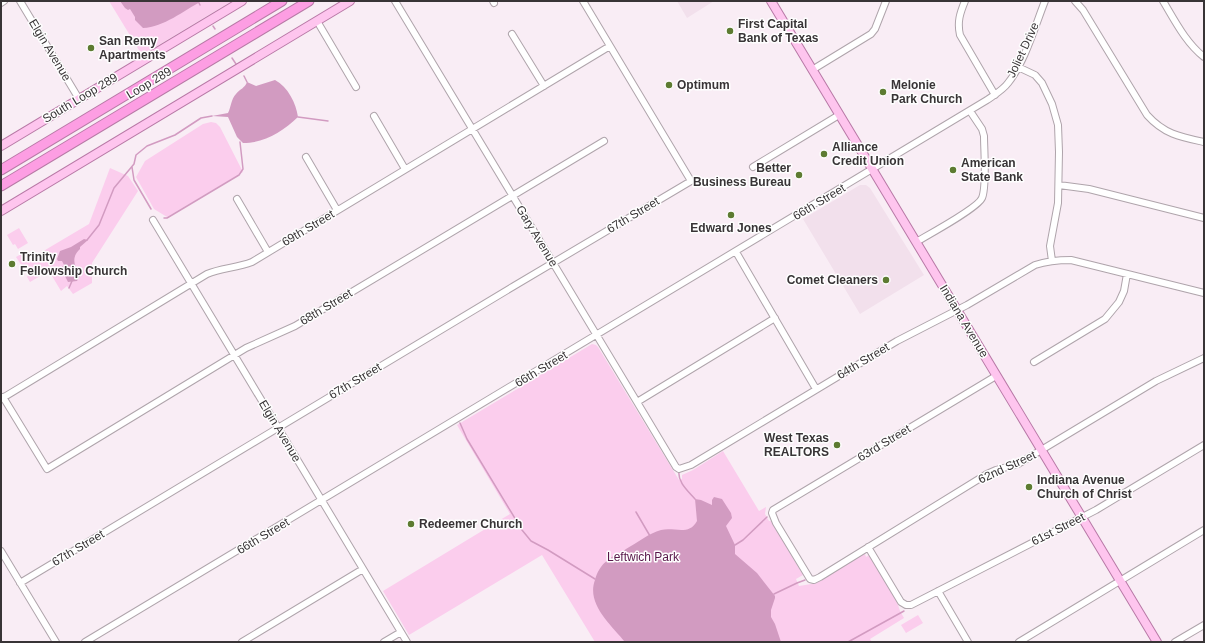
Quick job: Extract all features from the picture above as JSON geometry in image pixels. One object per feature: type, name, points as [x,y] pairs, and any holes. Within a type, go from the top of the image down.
[{"type":"highway","points":[[235,29],[277,1]]},
{"type":"highway","name":"Loop 289","points":[[1,170],[282,1]]},
{"type":"highway","name":"Loop 289","points":[[1,186],[309,1]]},
{"type":"main road","name":"South Loop 289","points":[[1,146],[242,1]]},
{"type":"main road","points":[[1,211],[350,1]]},
{"type":"main road","name":"Indiana Avenue","points":[[772,1],[872,170],[1157,642]]},
{"type":"street","name":"Elgin Avenue","points":[[20,1],[79,99]]},
{"type":"street","name":"Gary Avenue","points":[[396,1],[676,467],[679,469]]},
{"type":"street","points":[[583,1],[610,46]]},
{"type":"street","points":[[812,70],[871,34],[875,29],[886,1]]},
{"type":"street","points":[[965,1],[959,17],[958,26],[960,35],[996,95]]},
{"type":"street","name":"Joliet Drive","points":[[996,95],[1007,84],[1018,67],[1045,1]]},
{"type":"street","points":[[1075,1],[1084,10],[1147,115],[1153,122],[1172,134],[1204,142]]},
{"type":"street","points":[[1163,1],[1183,34],[1204,57]]},
{"type":"street","points":[[317,21],[356,87]]},
{"type":"street","points":[[512,34],[544,86]]},
{"type":"street","name":"69th Street","points":[[2,398],[191,283],[214,271],[252,262],[610,46]]},
{"type":"street","name":"67th Street","points":[[20,583],[691,181],[610,46]]},
{"type":"street","points":[[1018,67],[1034,75],[1038,79],[1048,94],[1058,126],[1059,185],[1057,214],[1050,246],[1052,261]]},
{"type":"street","name":"66th Street","points":[[85,642],[996,95]]},
{"type":"street","points":[[916,242],[985,201],[984,136],[982,129],[970,110]]},
{"type":"street","points":[[753,167],[839,115]]},
{"type":"street","points":[[374,116],[406,169]]},
{"type":"street","name":"68th Street","points":[[2,398],[47,469],[255,344],[295,326],[604,140]]},
{"type":"street","points":[[306,157],[337,210]]},
{"type":"street","points":[[1059,185],[1089,189],[1204,218]]},
{"type":"street","points":[[237,199],[268,252]]},
{"type":"street","name":"Elgin Avenue","points":[[153,220],[407,642]]},
{"type":"street","points":[[736,252],[816,389]]},
{"type":"street","name":"64th Street","points":[[679,469],[690,465],[897,341],[957,310],[1035,265],[1052,261],[1071,260],[1204,293]]},
{"type":"street","points":[[1034,362],[1105,319],[1119,302],[1124,291],[1127,274]]},
{"type":"street","points":[[637,402],[775,318]]},
{"type":"street","name":"62nd Street","points":[[812,579],[814,580],[820,577],[987,474],[1018,464],[1156,382],[1204,358]]},
{"type":"street","name":"63rd Street","points":[[812,579],[806,574],[776,523],[772,513],[773,510],[996,376]]},
{"type":"street","name":"61st Street","points":[[868,547],[901,602],[906,605],[911,605],[1096,510],[1204,445]]},
{"type":"street","points":[[1019,642],[1204,530]]},
{"type":"street","points":[[1,551],[56,642]]},
{"type":"street","points":[[242,642],[363,569]]},
{"type":"street","points":[[938,591],[968,642]]},
{"type":"street","points":[[1175,642],[1204,624]]},
{"type":"street","points":[[384,642],[401,632]]},
{"type":"shaded area","points":[[120,1],[202,1],[166,22],[143,28],[135,20],[135,17],[130,9],[128,10],[125,8]]},
{"type":"shaded area","points":[[677,1],[714,1],[687,18]]},
{"type":"shaded area","points":[[275,80],[284,87],[291,96],[298,117],[273,136],[259,141],[243,143],[237,137],[228,117],[212,116],[228,113],[234,96],[245,86],[247,82],[256,86]]},
{"type":"shaded area","points":[[860,185],[866,185],[870,188],[924,275],[860,314],[803,219]]},
{"type":"shaded area","points":[[84,239],[88,240],[80,247],[74,258],[76,269],[80,276],[77,281],[68,282],[64,274],[65,272],[61,268],[64,265],[62,261],[58,261],[57,259],[60,251],[71,247]]},
{"type":"shaded area","points":[[714,497],[722,499],[731,513],[732,518],[726,526],[735,545],[735,554],[757,573],[775,596],[771,610],[771,617],[781,642],[625,642],[601,614],[597,606],[593,589],[600,569],[612,557],[652,533],[666,529],[686,530],[694,526],[697,521],[695,499],[712,505],[712,500]]},
{"type":"green space","points":[[109,1],[232,1],[142,55]]},
{"type":"green space","points":[[211,122],[216,123],[220,127],[243,172],[167,217],[154,209],[136,177],[145,161],[203,124]]},
{"type":"green space","points":[[110,168],[128,176],[138,191],[92,263],[92,283],[73,294],[67,286],[61,291],[49,271],[30,282],[27,277],[28,275],[16,257],[25,252],[30,259],[89,224]]},
{"type":"green space","points":[[19,228],[28,243],[18,249],[15,244],[13,245],[7,235]]},
{"type":"green space","name":"Leftwich Park","points":[[592,344],[598,347],[679,480],[682,479],[682,475],[693,470],[723,451],[759,511],[766,507],[765,514],[769,521],[771,521],[803,575],[796,579],[799,586],[817,583],[861,555],[865,554],[866,557],[869,555],[897,602],[904,618],[870,639],[872,642],[595,642],[542,555],[409,635],[383,591],[510,514],[457,425]]},
{"type":"green space","points":[[918,615],[923,623],[906,633],[901,625]]},
{"type":"waterway","points":[[232,58],[236,64]]},
{"type":"waterway","points":[[244,76],[247,82]]},
{"type":"waterway","points":[[87,240],[99,225],[114,188],[134,164],[136,155],[147,146],[175,135],[201,118],[212,116]]},
{"type":"waterway","points":[[298,117],[328,121]]},
{"type":"waterway","points":[[164,218],[167,218],[239,175],[243,169],[240,142]]},
{"type":"waterway","points":[[132,167],[134,180],[151,209]]},
{"type":"waterway","points":[[69,288],[72,281]]},
{"type":"waterway","points":[[460,423],[467,439],[522,530],[531,541],[595,579]]},
{"type":"waterway","points":[[679,470],[681,482],[695,499]]},
{"type":"waterway","points":[[636,512],[650,536]]},
{"type":"waterway","points":[[735,545],[743,540],[767,517]]},
{"type":"waterway","points":[[774,594],[805,580]]},
{"type":"waterway","points":[[848,642],[904,611]]},
{"type":"place","name":"First Capital Bank of Texas","points":[[730,31]]},
{"type":"place","name":"San Remy Apartments","points":[[91,48]]},
{"type":"place","name":"Optimum","points":[[669,85]]},
{"type":"place","name":"Melonie Park Church","points":[[883,92]]},
{"type":"place","name":"Alliance Credit Union","points":[[824,154]]},
{"type":"place","name":"American State Bank","points":[[953,170]]},
{"type":"place","name":"Better Business Bureau","points":[[799,175]]},
{"type":"place","name":"Edward Jones","points":[[731,215]]},
{"type":"place","name":"Trinity Fellowship Church","points":[[12,264]]},
{"type":"place","name":"Comet Cleaners","points":[[886,280]]},
{"type":"place","name":"West Texas REALTORS","points":[[837,445]]},
{"type":"place","name":"Indiana Avenue Church of Christ","points":[[1029,487]]},
{"type":"place","name":"Redeemer Church","points":[[411,524]]}]
